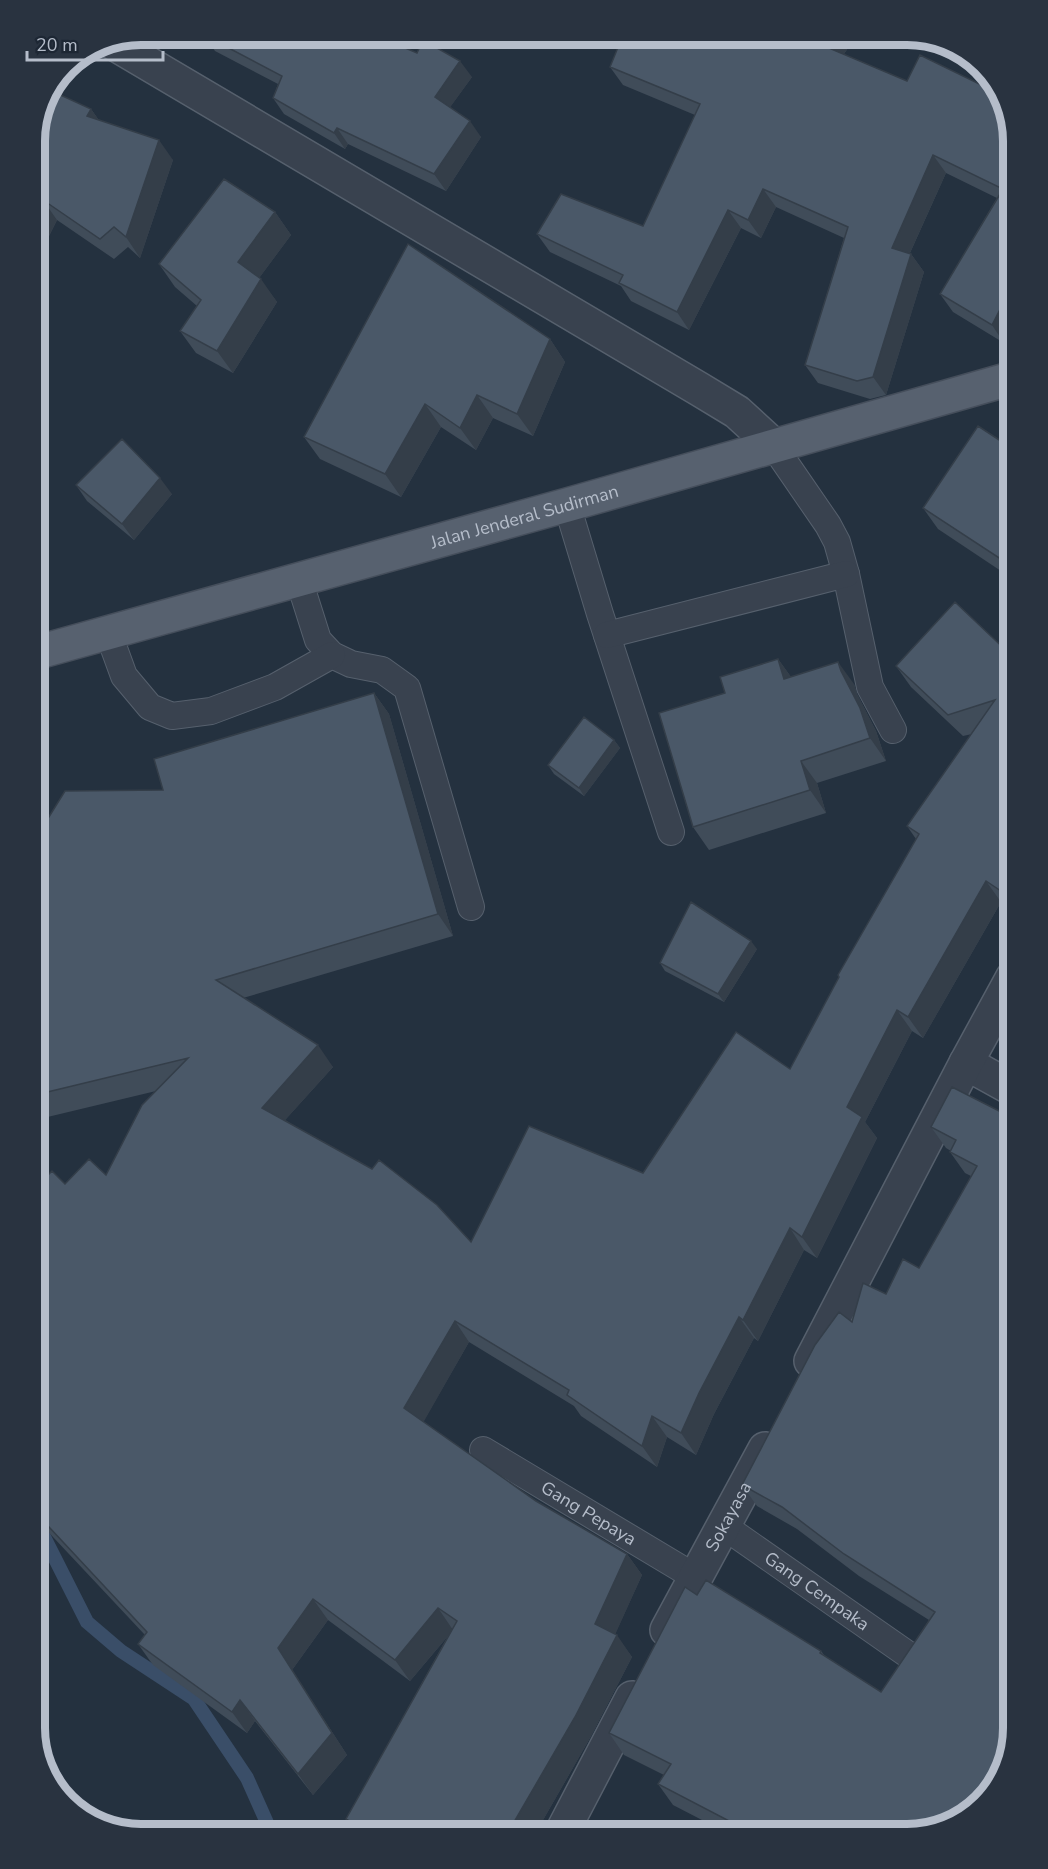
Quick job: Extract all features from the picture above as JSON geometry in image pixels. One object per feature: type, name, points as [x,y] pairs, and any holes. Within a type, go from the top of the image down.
[{"type":"main road","name":"Jalan Jenderal Sudirman","points":[[45,650],[1003,381]]},
{"type":"street","points":[[122,47],[699,388],[737,412],[773,445]]},
{"type":"street","points":[[796,1390],[1003,995]]},
{"type":"street","points":[[966,1063],[1003,1083]]},
{"type":"street","name":"Sokayasa","points":[[566,1824],[695,1577],[725,1527],[780,1421]]},
{"type":"lane","points":[[773,445],[828,525],[837,542],[870,687],[893,730]]},
{"type":"lane","points":[[567,505],[672,832]]},
{"type":"lane","points":[[607,635],[846,574]]},
{"type":"lane","points":[[299,580],[318,640],[332,655],[351,664],[382,670],[407,688],[471,907]]},
{"type":"lane","points":[[108,632],[124,676],[150,707],[172,716],[211,711],[275,687],[332,655]]},
{"type":"lane","name":"Gang Pepaya","points":[[483,1450],[695,1577]]},
{"type":"lane","name":"Gang Cempaka","points":[[725,1527],[910,1656]]},
{"type":"building","points":[[223,45],[398,45],[417,53],[421,45],[432,45],[460,61],[435,97],[470,121],[434,174],[337,128],[334,133],[273,98],[282,76]]},
{"type":"building","points":[[619,45],[825,45],[907,81],[920,55],[987,88],[1000,116],[1002,128],[1003,189],[933,155],[892,248],[911,254],[873,377],[857,381],[805,365],[848,227],[763,189],[748,220],[728,210],[677,312],[619,283],[623,275],[537,234],[561,194],[643,226],[700,104],[610,67]]},
{"type":"building","points":[[58,94],[91,109],[87,116],[159,140],[126,237],[114,227],[100,239],[45,201],[45,135],[48,116]]},
{"type":"building","points":[[224,179],[275,212],[238,262],[261,279],[217,351],[180,331],[201,300],[159,264]]},
{"type":"building","points":[[1003,189],[1003,304],[992,325],[940,294]]},
{"type":"building","points":[[408,244],[550,339],[517,414],[477,395],[460,428],[425,404],[385,474],[304,437]]},
{"type":"building","points":[[978,426],[1003,442],[1003,560],[923,508]]},
{"type":"building","points":[[122,439],[160,478],[122,524],[76,485]]},
{"type":"building","points":[[955,602],[1003,648],[1003,892],[986,881],[908,1017],[897,1010],[847,1107],[862,1117],[802,1237],[790,1228],[743,1320],[739,1317],[681,1433],[652,1416],[642,1446],[567,1395],[569,1390],[455,1321],[404,1408],[536,1501],[627,1554],[595,1624],[617,1635],[575,1717],[513,1824],[354,1824],[346,1819],[457,1621],[438,1608],[395,1660],[313,1599],[278,1648],[332,1733],[298,1774],[240,1700],[232,1712],[138,1644],[147,1632],[45,1523],[45,1178],[52,1171],[65,1184],[89,1159],[106,1175],[142,1105],[188,1058],[45,1093],[45,820],[65,791],[163,790],[154,759],[374,693],[438,914],[216,980],[318,1045],[262,1108],[372,1169],[379,1160],[437,1205],[471,1242],[529,1126],[643,1173],[736,1032],[790,1069],[839,977],[838,975],[919,834],[907,826],[995,700],[948,715],[896,666]]},
{"type":"building","points":[[778,659],[784,679],[838,662],[860,708],[870,738],[801,761],[810,790],[693,827],[659,713],[725,693],[720,677]]},
{"type":"building","points":[[584,717],[614,740],[579,788],[548,765]]},
{"type":"building","points":[[691,902],[751,941],[718,994],[660,963]]},
{"type":"building","points":[[952,1087],[1003,1113],[1003,1728],[1000,1753],[987,1781],[970,1800],[950,1814],[932,1821],[907,1824],[735,1824],[658,1784],[671,1764],[609,1733],[685,1587],[697,1595],[706,1580],[821,1651],[820,1653],[881,1692],[935,1612],[844,1554],[782,1507],[742,1485],[815,1345],[839,1312],[852,1322],[863,1283],[886,1294],[903,1259],[919,1268],[977,1166],[950,1152],[956,1140],[931,1127]]},
{"type":"waterway","points":[[45,1539],[87,1622],[121,1651],[194,1699],[247,1778],[268,1824]]}]
